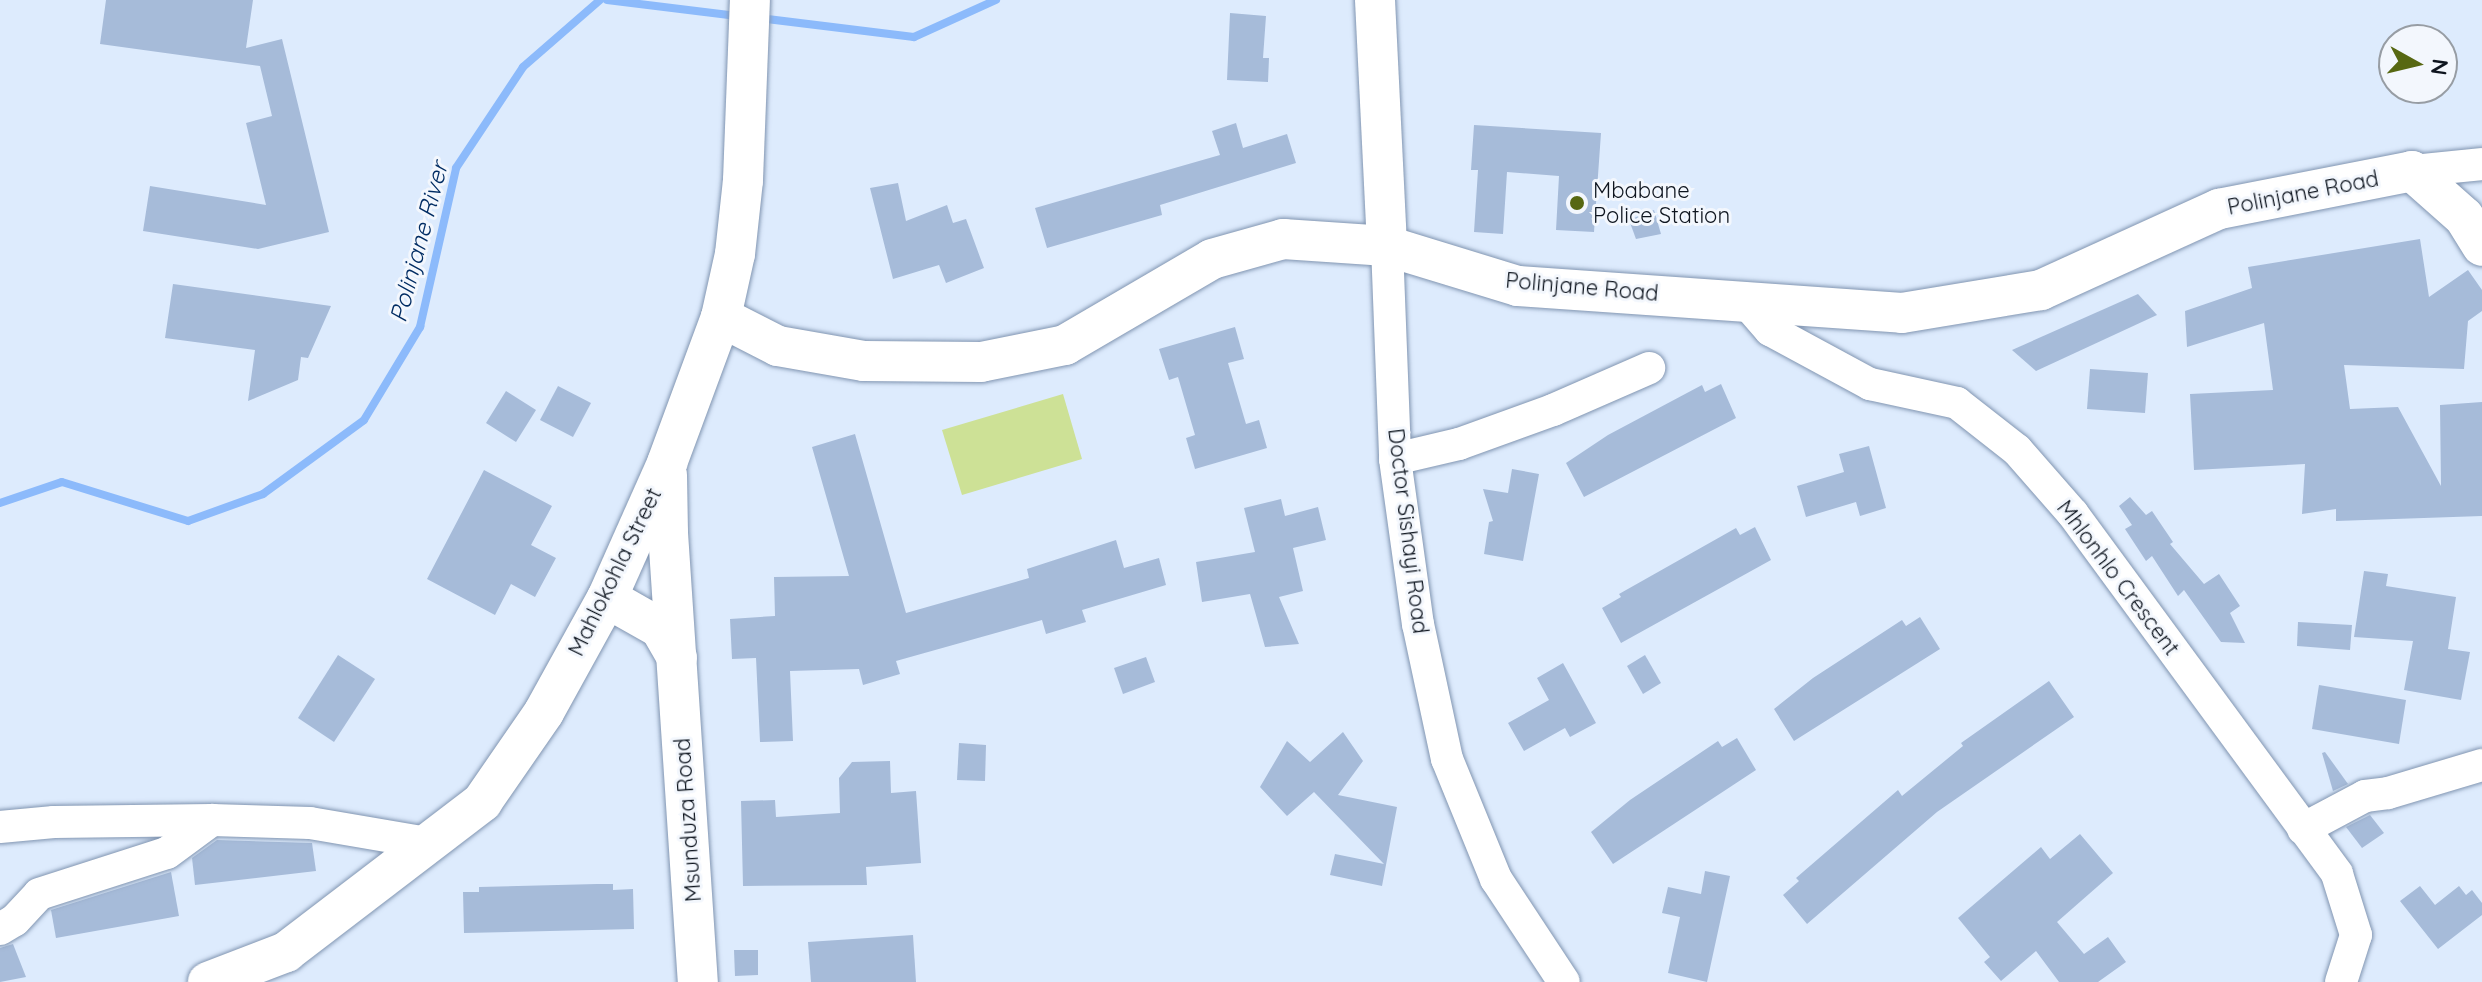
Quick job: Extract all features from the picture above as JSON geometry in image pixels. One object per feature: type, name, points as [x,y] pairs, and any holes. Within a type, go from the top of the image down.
[{"type":"street","name":"Mahlokohla Street","points":[[208,982],[286,952],[482,802],[544,712],[607,598],[667,463],[721,317],[735,254],[750,53],[750,0]]},
{"type":"street","name":"Doctor Sishayi Road","points":[[1375,0],[1395,459],[1418,624],[1447,759],[1496,879],[1564,982]]},
{"type":"street","points":[[2412,171],[2482,164]]},
{"type":"street","name":"Polinjane Road","points":[[721,317],[778,346],[821,354],[864,361],[981,362],[1065,345],[1212,259],[1283,239],[1387,246],[1518,286],[1902,313],[2041,290],[2219,209],[2412,171]]},
{"type":"street","points":[[2412,171],[2464,217],[2482,246]]},
{"type":"street","name":"Mhlonhlo Crescent","points":[[1744,300],[1770,330],[1870,384],[1957,403],[2017,450],[2073,514],[2337,874],[2356,935],[2341,982]]},
{"type":"street","points":[[1395,459],[1459,444],[1499,430],[1649,368]]},
{"type":"street","name":"Msunduza Road","points":[[667,463],[668,533],[698,982]]},
{"type":"street","name":"Msunduza Road","points":[[607,598],[660,628],[677,658]]},
{"type":"street","points":[[2303,829],[2365,796],[2388,793],[2482,765]]},
{"type":"street","points":[[0,827],[54,822],[212,820],[310,823],[427,843]]},
{"type":"street","points":[[0,929],[39,894],[86,876],[167,853],[212,820]]},
{"type":"green space","points":[[1063,394],[1082,459],[962,495],[942,430]]},
{"type":"building","points":[[106,0],[253,0],[246,48],[282,39],[329,232],[258,249],[143,231],[150,186],[266,205],[246,123],[272,116],[260,66],[100,44]]},
{"type":"building","points":[[1230,13],[1266,16],[1263,58],[1269,58],[1268,82],[1227,80]]},
{"type":"building","points":[[1236,123],[1243,148],[1287,134],[1296,163],[1160,205],[1162,215],[1047,248],[1035,208],[1220,155],[1212,131]]},
{"type":"building","name":"Mbabane Police Station","points":[[1474,125],[1601,133],[1594,232],[1556,230],[1559,176],[1507,172],[1503,234],[1474,232],[1478,170],[1471,170]]},
{"type":"building","points":[[898,183],[906,221],[947,205],[953,223],[966,219],[984,268],[946,283],[939,265],[893,279],[870,188]]},
{"type":"building","points":[[1654,210],[1661,234],[1636,239],[1629,220]]},
{"type":"building","points":[[2420,239],[2429,297],[2468,270],[2482,290],[2482,311],[2468,321],[2464,369],[2344,365],[2350,409],[2398,407],[2441,486],[2440,405],[2482,402],[2482,516],[2336,521],[2336,509],[2302,514],[2305,464],[2194,470],[2190,394],[2273,390],[2264,323],[2187,347],[2185,311],[2252,288],[2248,267]]},
{"type":"building","points":[[173,284],[331,306],[308,358],[301,357],[298,380],[248,401],[255,350],[165,338]]},
{"type":"building","points":[[2138,294],[2157,315],[2036,371],[2012,350]]},
{"type":"building","points":[[1235,327],[1244,359],[1228,363],[1246,424],[1259,420],[1267,448],[1195,469],[1186,438],[1195,435],[1178,377],[1169,380],[1159,349]]},
{"type":"building","points":[[2090,369],[2148,373],[2145,413],[2087,409]]},
{"type":"building","points":[[1721,384],[1736,418],[1584,497],[1566,463],[1608,435],[1702,385],[1705,392]]},
{"type":"building","points":[[558,386],[591,403],[573,437],[540,420]]},
{"type":"building","points":[[506,391],[536,410],[516,442],[486,423]]},
{"type":"building","points":[[855,434],[906,613],[1029,578],[1027,569],[1116,540],[1124,568],[1159,558],[1166,585],[1082,610],[1086,622],[1046,634],[1042,620],[896,661],[900,674],[863,685],[859,669],[790,671],[793,741],[760,742],[756,658],[732,659],[730,619],[775,616],[774,577],[849,576],[812,447]]},
{"type":"building","points":[[1869,446],[1886,508],[1860,516],[1856,502],[1806,517],[1797,486],[1844,472],[1839,454]]},
{"type":"building","points":[[1512,469],[1539,474],[1523,561],[1484,554],[1489,522],[1493,521],[1483,489],[1508,493]]},
{"type":"building","points":[[484,470],[552,506],[531,545],[556,558],[535,597],[511,584],[495,615],[427,579]]},
{"type":"building","points":[[2130,497],[2146,515],[2152,511],[2173,542],[2170,544],[2204,584],[2219,574],[2240,606],[2230,613],[2245,643],[2221,642],[2184,590],[2178,596],[2152,556],[2146,561],[2125,529],[2132,525],[2119,506]]},
{"type":"building","points":[[1281,499],[1285,516],[1318,507],[1326,540],[1293,548],[1303,591],[1279,597],[1299,644],[1265,647],[1250,594],[1202,602],[1196,562],[1255,552],[1244,508]]},
{"type":"building","points":[[1755,527],[1771,560],[1621,643],[1602,608],[1621,597],[1619,594],[1736,528],[1740,535]]},
{"type":"building","points":[[2364,571],[2388,574],[2386,586],[2456,597],[2448,649],[2470,652],[2461,700],[2404,690],[2413,641],[2354,637]]},
{"type":"building","points":[[1920,617],[1940,649],[1794,741],[1774,709],[1813,678],[1902,620],[1906,626]]},
{"type":"building","points":[[2298,622],[2352,625],[2350,650],[2297,646]]},
{"type":"building","points":[[338,655],[375,679],[334,742],[298,718]]},
{"type":"building","points":[[1645,655],[1661,683],[1643,694],[1627,666]]},
{"type":"building","points":[[1146,657],[1155,682],[1123,694],[1114,668]]},
{"type":"building","points":[[1563,663],[1596,723],[1570,737],[1565,728],[1524,751],[1508,723],[1549,700],[1537,678]]},
{"type":"building","points":[[2049,681],[2074,717],[1937,812],[1807,924],[1783,895],[1799,881],[1796,878],[1898,790],[1902,796],[1963,746],[1961,743]]},
{"type":"building","points":[[2319,685],[2406,700],[2399,744],[2312,729]]},
{"type":"building","points":[[1343,732],[1363,761],[1338,795],[1397,807],[1382,886],[1330,875],[1335,854],[1384,864],[1314,792],[1287,816],[1260,787],[1287,741],[1310,762]]},
{"type":"building","points":[[1737,738],[1756,770],[1613,864],[1591,832],[1630,800],[1718,741],[1722,747]]},
{"type":"building","points":[[959,743],[986,745],[985,781],[957,780]]},
{"type":"building","points":[[2325,752],[2348,784],[2333,791],[2322,753]]},
{"type":"building","points":[[890,761],[891,793],[916,791],[921,863],[866,867],[867,885],[743,886],[741,801],[775,800],[776,817],[840,813],[839,778],[852,762]]},
{"type":"building","points":[[2370,815],[2384,833],[2362,848],[2346,827]]},
{"type":"building","points":[[2080,834],[2113,873],[2057,922],[2084,954],[2108,937],[2126,962],[2098,982],[2059,982],[2036,951],[2001,981],[1984,962],[1990,957],[1958,918],[2041,847],[2050,859]]},
{"type":"building","points":[[217,840],[312,843],[316,871],[195,885],[192,858]]},
{"type":"building","points":[[1705,871],[1730,876],[1707,982],[1668,973],[1680,917],[1662,913],[1668,887],[1701,894]]},
{"type":"building","points":[[171,872],[179,916],[56,938],[51,910]]},
{"type":"building","points":[[613,884],[613,890],[633,889],[634,929],[464,933],[463,892],[479,892],[479,887]]},
{"type":"building","points":[[2420,886],[2435,905],[2459,886],[2466,895],[2472,890],[2482,903],[2482,915],[2438,949],[2400,901]]},
{"type":"building","points":[[913,935],[916,982],[811,982],[808,942]]},
{"type":"building","points":[[13,944],[26,977],[0,982],[0,948]]},
{"type":"building","points":[[734,950],[758,950],[758,975],[735,976]]},
{"type":"waterway","name":"Polinjane River","points":[[0,503],[62,482],[188,521],[263,494],[364,420],[420,327],[456,168],[523,67],[600,0]]},
{"type":"waterway","name":"Polinjane River","points":[[607,0],[737,16]]},
{"type":"waterway","name":"Polinjane River","points":[[759,18],[914,37],[996,0]]},
{"type":"place","name":"Mbabane Police Station","points":[[1577,203]]}]
